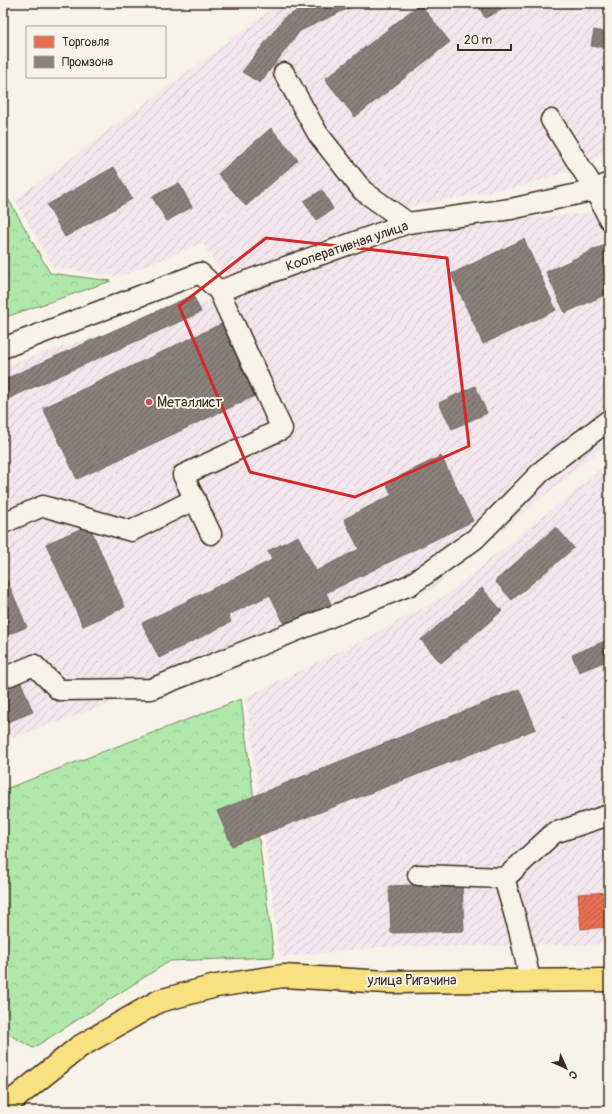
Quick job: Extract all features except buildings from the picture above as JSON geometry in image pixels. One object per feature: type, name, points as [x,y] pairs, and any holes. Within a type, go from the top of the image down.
[{"type":"main road","name":"улица Ригачина","points":[[7,1104],[79,1047],[159,1001],[216,986],[283,976],[387,982],[609,980]]},
{"type":"street","points":[[284,73],[318,134],[363,191],[408,223]]},
{"type":"street","points":[[551,120],[602,187],[609,219]]},
{"type":"street","name":"Кооперативная улица","points":[[219,291],[408,223],[511,208],[602,187]]},
{"type":"street","points":[[3,348],[200,273],[219,291],[282,429],[184,474],[211,534]]},
{"type":"street","points":[[3,678],[34,665],[58,690],[151,689],[410,585],[476,539],[544,469],[609,420]]},
{"type":"street","points":[[3,523],[43,506],[131,531],[195,499]]},
{"type":"street","points":[[418,875],[504,878],[554,832],[609,815]]},
{"type":"street","points":[[504,878],[530,980]]},
{"type":"path","points":[[3,36],[9,3]]},
{"type":"highlighted area","points":[[266,238],[447,258],[469,446],[355,497],[250,472],[179,306]]},
{"type":"shaded area","points":[[280,3],[609,3],[609,151],[571,171],[518,187],[416,205],[229,282],[202,243],[118,277],[53,267],[15,200]]},
{"type":"shaded area","points":[[593,213],[609,245],[609,442],[429,591],[3,741],[3,366],[447,224]]},
{"type":"shaded area","points":[[609,463],[609,944],[381,947],[280,957],[246,697],[361,641],[443,597]]},
{"type":"green space","points":[[3,192],[50,273],[111,281],[3,318]]},
{"type":"green space","points":[[241,699],[274,957],[170,961],[33,1048],[3,1031],[3,790]]},
{"type":"place","name":"Металлист","points":[[149,402]]}]
